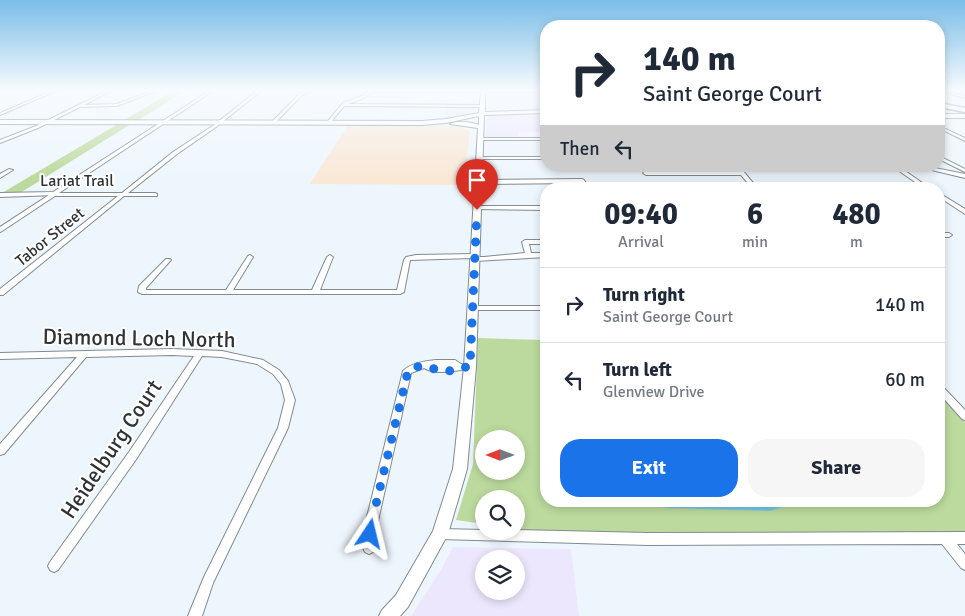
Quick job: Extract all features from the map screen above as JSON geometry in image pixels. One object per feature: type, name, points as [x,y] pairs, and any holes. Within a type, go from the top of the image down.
[{"type":"main road","points":[[422,123],[446,120]]},
{"type":"main road","points":[[388,616],[402,601],[440,534],[460,470],[465,367],[472,308],[475,259],[481,120]]},
{"type":"main road","points":[[0,122],[329,122],[471,124],[481,127]]},
{"type":"street","points":[[0,142],[52,120]]},
{"type":"street","points":[[0,230],[142,135],[168,120]]},
{"type":"street","name":"Tabor Street","points":[[0,293],[187,144],[222,120]]},
{"type":"street","points":[[945,130],[965,140]]},
{"type":"street","points":[[480,139],[540,139]]},
{"type":"street","points":[[479,158],[540,158]]},
{"type":"street","points":[[945,160],[965,172]]},
{"type":"street","points":[[0,176],[11,170]]},
{"type":"street","points":[[903,172],[918,182]]},
{"type":"street","points":[[945,172],[965,176]]},
{"type":"street","points":[[646,173],[742,173],[750,182]]},
{"type":"street","points":[[478,182],[582,182]]},
{"type":"street","name":"Lariat Trail","points":[[0,195],[155,195]]},
{"type":"street","points":[[945,199],[965,212]]},
{"type":"street","points":[[948,201],[965,204]]},
{"type":"street","points":[[477,208],[540,208]]},
{"type":"street","points":[[528,254],[524,242],[540,242]]},
{"type":"street","points":[[168,260],[142,288],[142,292],[400,292],[407,260],[504,259],[528,254],[540,254]]},
{"type":"street","points":[[228,292],[250,257]]},
{"type":"street","points":[[315,292],[330,257]]},
{"type":"street","points":[[472,308],[540,308]]},
{"type":"street","name":"Diamond Loch North","points":[[0,356],[200,353],[244,357],[266,364],[285,383],[290,400],[283,428],[208,581],[195,616]]},
{"type":"street","name":"Heidelburg Court","points":[[54,566],[133,456],[200,353]]},
{"type":"street","points":[[0,451],[84,354]]},
{"type":"street","points":[[369,548],[372,521],[408,371],[413,367],[427,366],[444,370],[455,370],[465,367]]},
{"type":"street","points":[[945,393],[960,406],[965,416]]},
{"type":"street","points":[[440,534],[648,539],[965,538]]},
{"type":"street","points":[[945,538],[965,564]]},
{"type":"shaded area","points":[[487,120],[540,120],[540,132],[518,132],[519,137],[486,137]]},
{"type":"shaded area","points":[[348,125],[456,126],[470,131],[464,185],[310,184]]},
{"type":"shaded area","points":[[453,547],[571,549],[579,616],[411,616],[442,568]]},
{"type":"green space","points":[[125,120],[139,120],[137,121],[123,121]]},
{"type":"green space","points":[[118,124],[131,124],[20,193],[2,193]]},
{"type":"green space","points":[[478,338],[540,340],[540,507],[945,507],[945,400],[965,422],[965,534],[554,537],[525,532],[525,490],[475,490],[475,523],[456,520],[473,464]]},
{"type":"water","points":[[662,507],[782,507],[770,511]]},
{"type":"route","points":[[370,534],[408,371],[418,366],[444,370],[470,367],[477,210]]}]
